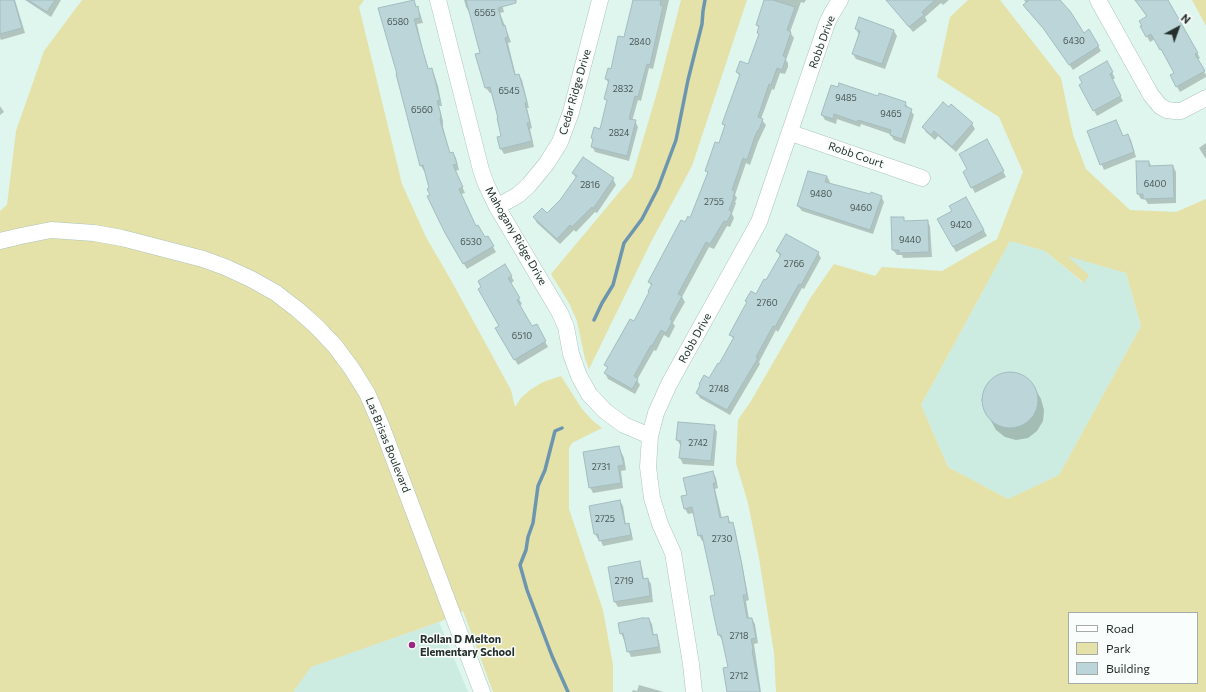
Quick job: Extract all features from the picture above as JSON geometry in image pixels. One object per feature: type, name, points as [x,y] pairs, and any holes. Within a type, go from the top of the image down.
[{"type":"street","name":"Mahogany Ridge Drive","points":[[438,0],[481,170],[486,184],[560,313],[566,327],[579,376],[589,394],[605,412],[624,425],[650,436]]},
{"type":"street","name":"Cedar Ridge Drive","points":[[498,207],[518,195],[529,185],[547,163],[560,142],[571,112],[600,0]]},
{"type":"street","name":"Robb Drive","points":[[694,692],[690,657],[673,553],[660,524],[652,498],[648,467],[650,436],[656,413],[669,384],[759,222],[827,24],[840,0]]},
{"type":"street","points":[[1098,0],[1151,95],[1160,106],[1167,110],[1181,111],[1206,98]]},
{"type":"street","name":"Robb Court","points":[[790,133],[922,178]]},
{"type":"street","name":"Las Brisas Boulevard","points":[[0,241],[51,230],[94,233],[122,238],[203,259],[251,279],[281,297],[316,326],[335,346],[352,369],[367,394],[381,425],[482,692]]},
{"type":"shaded area","points":[[1010,241],[1045,251],[1083,283],[1066,255],[1126,273],[1141,326],[1059,475],[1008,499],[948,467],[921,405]]},
{"type":"shaded area","name":"Rollan D Melton Elementary School","points":[[439,622],[468,692],[293,692],[310,667]]},
{"type":"green space","points":[[82,0],[364,0],[359,7],[402,184],[426,237],[511,390],[515,407],[521,398],[530,390],[543,382],[561,376],[582,409],[602,428],[572,443],[569,448],[569,509],[603,610],[613,665],[613,692],[493,692],[463,611],[439,622],[311,667],[293,692],[0,692],[0,211],[7,205],[16,131],[44,51]]},
{"type":"green space","points":[[681,0],[747,0],[692,166],[651,242],[589,369],[585,359],[577,321],[569,303],[551,274],[632,177],[658,89]]},
{"type":"green space","points":[[968,0],[1000,0],[1061,78],[1073,135],[1086,169],[1130,210],[1176,212],[1206,199],[1206,692],[776,692],[774,653],[759,558],[748,503],[736,463],[738,420],[751,401],[811,297],[834,264],[875,276],[882,267],[942,271],[997,239],[1023,172],[999,117],[937,77],[950,17]],"holes":[[[1010,241],[1045,251],[1084,283],[1089,275],[1067,256],[1126,273],[1141,326],[1059,475],[1008,499],[948,467],[921,405]]]},
{"type":"green space","points":[[1192,0],[1206,0],[1206,26]]},
{"type":"building","points":[[0,0],[14,0],[22,28],[0,34]]},
{"type":"building","points":[[28,0],[55,0],[47,12]]},
{"type":"building","points":[[414,0],[416,7],[418,6],[420,18],[414,19],[428,69],[432,68],[440,100],[437,101],[441,115],[440,120],[450,153],[453,152],[457,164],[453,165],[463,187],[459,189],[476,226],[478,225],[485,237],[488,236],[494,246],[463,264],[445,233],[427,196],[430,195],[427,189],[429,188],[423,165],[420,166],[397,74],[378,8]]},
{"type":"building","points":[[466,0],[516,0],[516,3],[498,8],[503,26],[505,25],[508,37],[505,38],[515,75],[519,74],[527,102],[525,103],[530,123],[527,123],[532,141],[500,149],[497,137],[501,136],[498,118],[490,87],[485,88],[475,54],[480,53]]},
{"type":"building","points":[[633,0],[661,0],[660,5],[663,6],[650,65],[647,64],[638,97],[635,96],[629,119],[636,120],[627,156],[591,147],[593,139],[591,138],[594,127],[600,129],[607,100],[604,99],[609,80],[605,79],[608,68],[611,69],[618,36],[624,37]]},
{"type":"building","points":[[764,0],[773,0],[795,7],[787,30],[791,32],[783,56],[786,57],[782,70],[777,68],[771,85],[769,84],[758,117],[763,119],[755,136],[747,160],[743,158],[732,190],[735,191],[729,210],[732,212],[727,222],[724,221],[710,244],[706,242],[678,294],[682,296],[670,319],[672,320],[671,324],[666,333],[661,330],[652,346],[651,345],[634,376],[638,379],[632,389],[604,373],[608,367],[604,365],[630,319],[634,321],[652,284],[648,282],[681,220],[685,222],[688,216],[690,218],[708,172],[705,171],[715,142],[719,143],[725,125],[722,124],[740,74],[736,72],[740,61],[748,64],[759,34],[757,33],[759,26],[756,25]]},
{"type":"building","points":[[886,0],[935,0],[922,12],[924,15],[909,27]]},
{"type":"building","points":[[1029,0],[1060,0],[1070,11],[1084,33],[1089,29],[1099,46],[1069,65],[1043,28],[1023,5]]},
{"type":"building","points":[[1135,0],[1168,0],[1198,53],[1195,54],[1205,71],[1176,87],[1170,75],[1174,73],[1161,49],[1160,50],[1151,34],[1146,37],[1140,26],[1142,26],[1139,21],[1147,16]]},
{"type":"building","points":[[859,17],[894,30],[882,64],[852,54],[860,31],[855,29]]},
{"type":"building","points":[[1107,61],[1113,72],[1110,74],[1121,96],[1093,111],[1079,85],[1082,83],[1079,77]]},
{"type":"building","points":[[839,83],[878,96],[879,93],[906,102],[905,106],[912,109],[902,139],[890,135],[891,130],[858,120],[857,122],[834,114],[833,119],[821,115],[831,85],[838,87]]},
{"type":"building","points":[[943,102],[949,107],[951,104],[973,123],[952,147],[934,131],[931,135],[922,127]]},
{"type":"building","points":[[1116,120],[1123,136],[1128,134],[1134,152],[1100,165],[1087,131]]},
{"type":"building","points":[[987,139],[1004,171],[971,188],[963,172],[967,169],[959,154]]},
{"type":"building","points":[[583,157],[614,178],[593,209],[592,207],[572,227],[570,225],[557,239],[533,217],[542,208],[547,213],[560,200],[577,176],[572,173]]},
{"type":"building","points":[[1136,161],[1149,161],[1149,166],[1173,165],[1174,198],[1143,199],[1143,194],[1137,194]]},
{"type":"building","points":[[808,171],[827,176],[825,182],[870,194],[871,192],[882,196],[870,230],[797,206]]},
{"type":"building","points":[[966,197],[984,230],[953,247],[937,219],[952,211],[949,206]]},
{"type":"building","points":[[891,217],[904,217],[904,221],[928,220],[929,252],[899,253],[899,250],[892,250]]},
{"type":"building","points":[[786,234],[819,252],[775,327],[773,326],[756,357],[758,358],[727,410],[696,393],[700,385],[699,384],[704,375],[709,378],[718,363],[719,364],[734,337],[729,335],[747,302],[745,301],[751,291],[756,294],[764,279],[766,280],[781,254],[776,251]]},
{"type":"building","points":[[505,264],[512,276],[508,278],[520,298],[517,300],[532,326],[537,324],[546,341],[514,360],[495,328],[499,326],[478,289],[481,287],[478,281]]},
{"type":"building","points":[[1005,372],[1015,372],[1030,380],[1036,389],[1038,400],[1036,411],[1030,420],[1015,428],[1005,428],[994,423],[987,416],[982,405],[982,395],[987,384],[994,377]]},
{"type":"building","points":[[678,422],[715,425],[711,461],[679,458],[681,441],[676,440]]},
{"type":"building","points":[[619,446],[624,465],[618,466],[621,483],[589,488],[583,452]]},
{"type":"building","points":[[713,471],[716,483],[713,483],[720,518],[728,516],[729,523],[733,522],[747,595],[743,595],[747,618],[752,618],[756,638],[751,639],[760,692],[727,692],[723,668],[728,667],[721,635],[718,635],[712,607],[710,596],[715,595],[702,535],[698,536],[692,507],[684,509],[681,496],[687,495],[683,478]]},
{"type":"building","points":[[620,500],[625,524],[629,523],[631,535],[599,541],[598,534],[594,534],[589,506]]},
{"type":"building","points":[[640,561],[643,579],[648,578],[650,596],[614,602],[608,567]]},
{"type":"building","points":[[649,618],[653,635],[657,634],[659,647],[627,652],[623,633],[620,634],[618,623]]},
{"type":"waterway","points":[[594,320],[613,285],[624,243],[642,219],[658,188],[676,140],[688,80],[702,24],[705,0]]},
{"type":"waterway","points":[[562,428],[555,431],[545,470],[538,486],[533,523],[528,537],[526,550],[520,565],[527,590],[552,656],[568,692]]},
{"type":"place","name":"Rollan D Melton Elementary School","points":[[412,645]]}]
